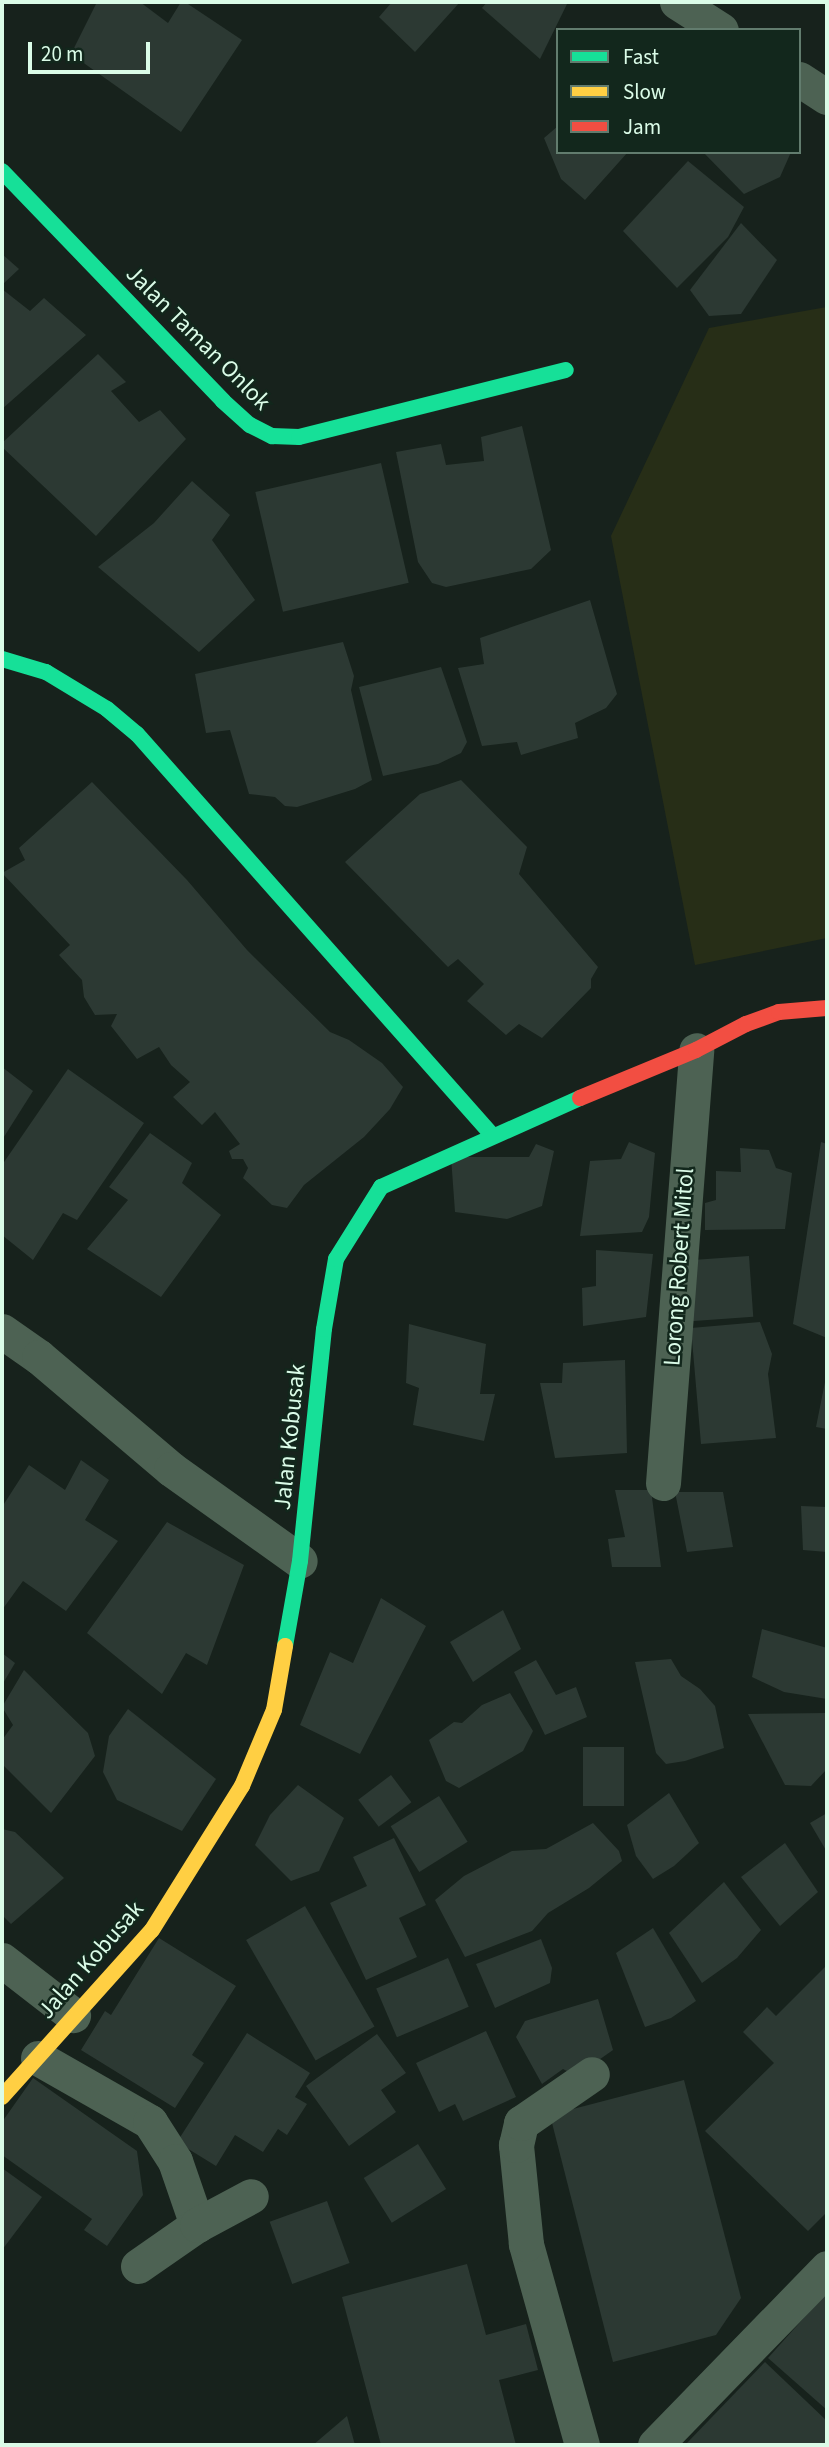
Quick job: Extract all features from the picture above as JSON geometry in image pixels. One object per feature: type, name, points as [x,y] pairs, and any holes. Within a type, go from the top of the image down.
[{"type":"street","points":[[677,2],[718,28]]},
{"type":"street","points":[[801,80],[827,97]]},
{"type":"street","name":"Jalan Taman Onlok","points":[[2,171],[223,401],[250,425],[272,436],[299,437],[566,370]]},
{"type":"street","points":[[2,659],[46,672],[107,709],[136,734],[492,1135]]},
{"type":"street","name":"Jalan Kobusak","points":[[2,2097],[152,1930],[242,1786],[274,1710],[300,1561],[324,1329],[336,1259],[381,1187],[492,1135],[696,1050],[746,1024],[779,1012],[827,1008]]},
{"type":"street","name":"Lorong Robert Mitol","points":[[663,1483],[696,1050]]},
{"type":"street","points":[[2,1331],[39,1357],[171,1469],[300,1561]]},
{"type":"street","points":[[2,1960],[73,2015]]},
{"type":"street","points":[[38,2058],[149,2122],[176,2161],[197,2225]]},
{"type":"street","points":[[582,2445],[526,2244],[516,2145],[520,2123],[592,2074]]},
{"type":"street","points":[[138,2266],[197,2225],[251,2196]]},
{"type":"street","points":[[655,2445],[827,2268]]},
{"type":"green space","points":[[827,307],[827,938],[695,965],[611,536],[709,328]]},
{"type":"building","points":[[97,2],[140,2],[168,23],[181,2],[185,2],[242,40],[181,132],[71,54]]},
{"type":"building","points":[[392,2],[460,2],[415,52],[379,17]]},
{"type":"building","points":[[487,2],[568,2],[540,59],[482,8]]},
{"type":"building","points":[[556,128],[556,154],[626,154],[585,200],[561,179],[544,138]]},
{"type":"building","points":[[705,154],[790,154],[780,177],[744,194]]},
{"type":"building","points":[[688,161],[744,207],[728,237],[677,288],[623,231]]},
{"type":"building","points":[[741,223],[777,260],[741,314],[709,316],[690,290]]},
{"type":"building","points":[[2,254],[19,269],[2,285]]},
{"type":"building","points":[[2,289],[30,311],[44,298],[86,335],[2,409]]},
{"type":"building","points":[[98,354],[126,382],[111,391],[139,422],[160,410],[186,439],[96,536],[2,447],[2,443]]},
{"type":"building","points":[[522,426],[551,550],[531,569],[446,587],[432,583],[418,562],[396,452],[441,444],[446,465],[484,461],[481,437]]},
{"type":"building","points":[[381,463],[409,583],[283,612],[255,492]]},
{"type":"building","points":[[192,481],[230,515],[212,540],[255,600],[199,652],[98,567],[154,523]]},
{"type":"building","points":[[590,600],[617,694],[606,708],[575,723],[578,738],[521,755],[517,742],[482,746],[458,668],[484,664],[480,638]]},
{"type":"building","points":[[343,642],[354,676],[351,690],[372,780],[355,789],[297,807],[285,806],[275,797],[249,794],[230,730],[206,733],[195,674]]},
{"type":"building","points":[[441,667],[467,742],[461,753],[438,764],[383,776],[359,687]]},
{"type":"building","points":[[461,780],[527,847],[519,874],[598,967],[591,979],[591,988],[542,1038],[519,1024],[506,1035],[467,1001],[484,984],[458,959],[448,967],[345,862],[420,794]]},
{"type":"building","points":[[92,782],[187,880],[247,950],[330,1032],[349,1040],[382,1063],[403,1087],[390,1109],[364,1137],[304,1185],[287,1208],[272,1205],[243,1178],[248,1168],[243,1159],[232,1159],[229,1151],[240,1144],[215,1112],[202,1125],[173,1097],[190,1082],[171,1065],[159,1047],[137,1059],[111,1026],[117,1014],[95,1015],[84,997],[82,980],[59,955],[70,945],[2,873],[25,860],[19,848]]},
{"type":"building","points":[[2,1067],[33,1091],[2,1140]]},
{"type":"building","points":[[68,1069],[144,1123],[77,1220],[63,1213],[33,1260],[2,1235],[2,1165]]},
{"type":"building","points":[[150,1133],[192,1163],[182,1183],[221,1215],[161,1297],[87,1249],[128,1200],[109,1187]]},
{"type":"building","points":[[629,1142],[655,1153],[649,1217],[642,1232],[580,1236],[590,1161],[621,1159]]},
{"type":"building","points":[[821,1142],[827,1144],[827,1338],[793,1324]]},
{"type":"building","points":[[536,1144],[554,1151],[542,1206],[507,1219],[455,1212],[451,1157],[529,1157]]},
{"type":"building","points":[[740,1148],[769,1150],[776,1168],[792,1173],[785,1229],[705,1230],[705,1203],[716,1200],[716,1171],[741,1172]]},
{"type":"building","points":[[596,1250],[653,1254],[646,1317],[583,1326],[582,1288],[596,1286]]},
{"type":"building","points":[[749,1256],[753,1317],[690,1321],[686,1260]]},
{"type":"building","points":[[760,1322],[772,1354],[768,1374],[776,1438],[701,1444],[691,1328]]},
{"type":"building","points":[[409,1324],[486,1344],[480,1394],[495,1394],[484,1441],[413,1425],[419,1388],[406,1383]]},
{"type":"building","points":[[625,1360],[627,1453],[555,1458],[540,1383],[562,1383],[563,1363]]},
{"type":"building","points":[[827,1377],[827,1429],[816,1427]]},
{"type":"building","points":[[81,1460],[109,1480],[85,1520],[118,1541],[66,1611],[23,1581],[2,1610],[2,1507],[29,1465],[65,1490]]},
{"type":"building","points":[[615,1490],[651,1490],[661,1567],[612,1567],[608,1539],[625,1537]]},
{"type":"building","points":[[675,1492],[723,1492],[733,1547],[687,1552]]},
{"type":"building","points":[[801,1506],[827,1507],[827,1552],[803,1550]]},
{"type":"building","points":[[167,1522],[244,1565],[207,1665],[186,1653],[162,1694],[87,1633]]},
{"type":"building","points":[[381,1598],[426,1626],[360,1754],[300,1725],[330,1652],[353,1663]]},
{"type":"building","points":[[503,1610],[521,1649],[473,1682],[450,1642]]},
{"type":"building","points":[[762,1629],[827,1648],[827,1699],[784,1692],[752,1677]]},
{"type":"building","points":[[2,1653],[15,1663],[2,1685]]},
{"type":"building","points":[[671,1659],[681,1676],[700,1689],[715,1706],[724,1748],[685,1761],[666,1764],[656,1753],[635,1662]]},
{"type":"building","points":[[536,1660],[556,1695],[576,1687],[587,1717],[545,1735],[514,1672]]},
{"type":"building","points":[[24,1670],[88,1733],[95,1756],[51,1813],[2,1764],[2,1740],[13,1725],[2,1707]]},
{"type":"building","points":[[510,1693],[533,1731],[523,1751],[459,1788],[446,1781],[429,1740],[454,1722],[462,1723],[482,1705]]},
{"type":"building","points":[[128,1709],[216,1779],[182,1831],[117,1800],[103,1772],[109,1736]]},
{"type":"building","points":[[827,1713],[827,1769],[811,1786],[785,1785],[748,1714]]},
{"type":"building","points":[[583,1747],[624,1747],[624,1806],[583,1806]]},
{"type":"building","points":[[391,1775],[411,1802],[379,1827],[358,1800]]},
{"type":"building","points":[[298,1785],[344,1818],[319,1871],[291,1881],[255,1845],[270,1815]]},
{"type":"building","points":[[669,1793],[699,1843],[674,1866],[653,1879],[636,1856],[627,1825]]},
{"type":"building","points":[[439,1796],[468,1842],[419,1872],[391,1826]]},
{"type":"building","points":[[827,1813],[827,1852],[810,1823]]},
{"type":"building","points":[[593,1823],[619,1851],[622,1861],[589,1888],[548,1913],[532,1931],[465,1957],[435,1900],[464,1876],[512,1851],[546,1849]]},
{"type":"building","points":[[2,1829],[15,1832],[64,1878],[11,1924],[2,1915]]},
{"type":"building","points":[[394,1838],[426,1905],[399,1918],[417,1957],[366,1980],[330,1903],[367,1886],[353,1857]]},
{"type":"building","points":[[785,1843],[818,1892],[780,1926],[741,1877]]},
{"type":"building","points":[[724,1882],[761,1930],[737,1958],[702,1983],[669,1933]]},
{"type":"building","points":[[305,1906],[374,2026],[316,2060],[246,1940]]},
{"type":"building","points":[[653,1928],[696,2001],[671,2018],[645,2027],[616,1953]]},
{"type":"building","points":[[159,1938],[236,1986],[192,2055],[204,2063],[175,2108],[81,2050],[105,2011],[111,2015]]},
{"type":"building","points":[[541,1939],[552,1968],[550,1983],[495,2008],[476,1964]]},
{"type":"building","points":[[448,1958],[469,2007],[397,2037],[376,1988]]},
{"type":"building","points":[[827,1965],[827,2212],[808,2231],[705,2131],[774,2063],[743,2032],[767,2007],[776,2016]]},
{"type":"building","points":[[598,1999],[613,2050],[576,2076],[563,2069],[542,2084],[516,2037],[525,2021]]},
{"type":"building","points":[[486,2031],[516,2097],[463,2121],[455,2104],[439,2112],[416,2063]]},
{"type":"building","points":[[247,2033],[310,2073],[295,2097],[307,2104],[287,2135],[278,2129],[263,2152],[235,2135],[216,2166],[177,2142]]},
{"type":"building","points":[[377,2034],[406,2073],[381,2090],[396,2112],[349,2146],[306,2086]]},
{"type":"building","points":[[33,2078],[137,2151],[143,2195],[107,2246],[84,2230],[92,2219],[2,2155],[2,2122]]},
{"type":"building","points":[[684,2080],[741,2298],[716,2335],[613,2362],[550,2115]]},
{"type":"building","points":[[418,2144],[446,2189],[392,2223],[364,2178]]},
{"type":"building","points":[[2,2168],[42,2197],[2,2250]]},
{"type":"building","points":[[327,2201],[350,2263],[292,2284],[270,2222]]},
{"type":"building","points":[[467,2264],[486,2335],[526,2324],[538,2370],[499,2380],[516,2445],[381,2445],[342,2297]]},
{"type":"building","points":[[827,2292],[827,2410],[768,2358]]},
{"type":"building","points":[[765,2362],[827,2421],[827,2445],[685,2445]]},
{"type":"building","points":[[347,2416],[355,2445],[313,2445]]},
{"type":"traffic: fast","points":[[2,171],[223,401],[250,425],[272,436],[299,437],[566,370]]},
{"type":"traffic: fast","points":[[2,659],[46,672],[107,709],[137,734],[492,1135]]},
{"type":"traffic: fast","points":[[285,1646],[300,1561],[324,1329],[336,1259],[381,1187],[580,1098]]},
{"type":"traffic: slow","points":[[2,2097],[152,1930],[242,1786],[274,1710],[285,1646]]},
{"type":"traffic: jam","points":[[580,1098],[696,1050],[746,1024],[779,1012],[827,1008]]}]
